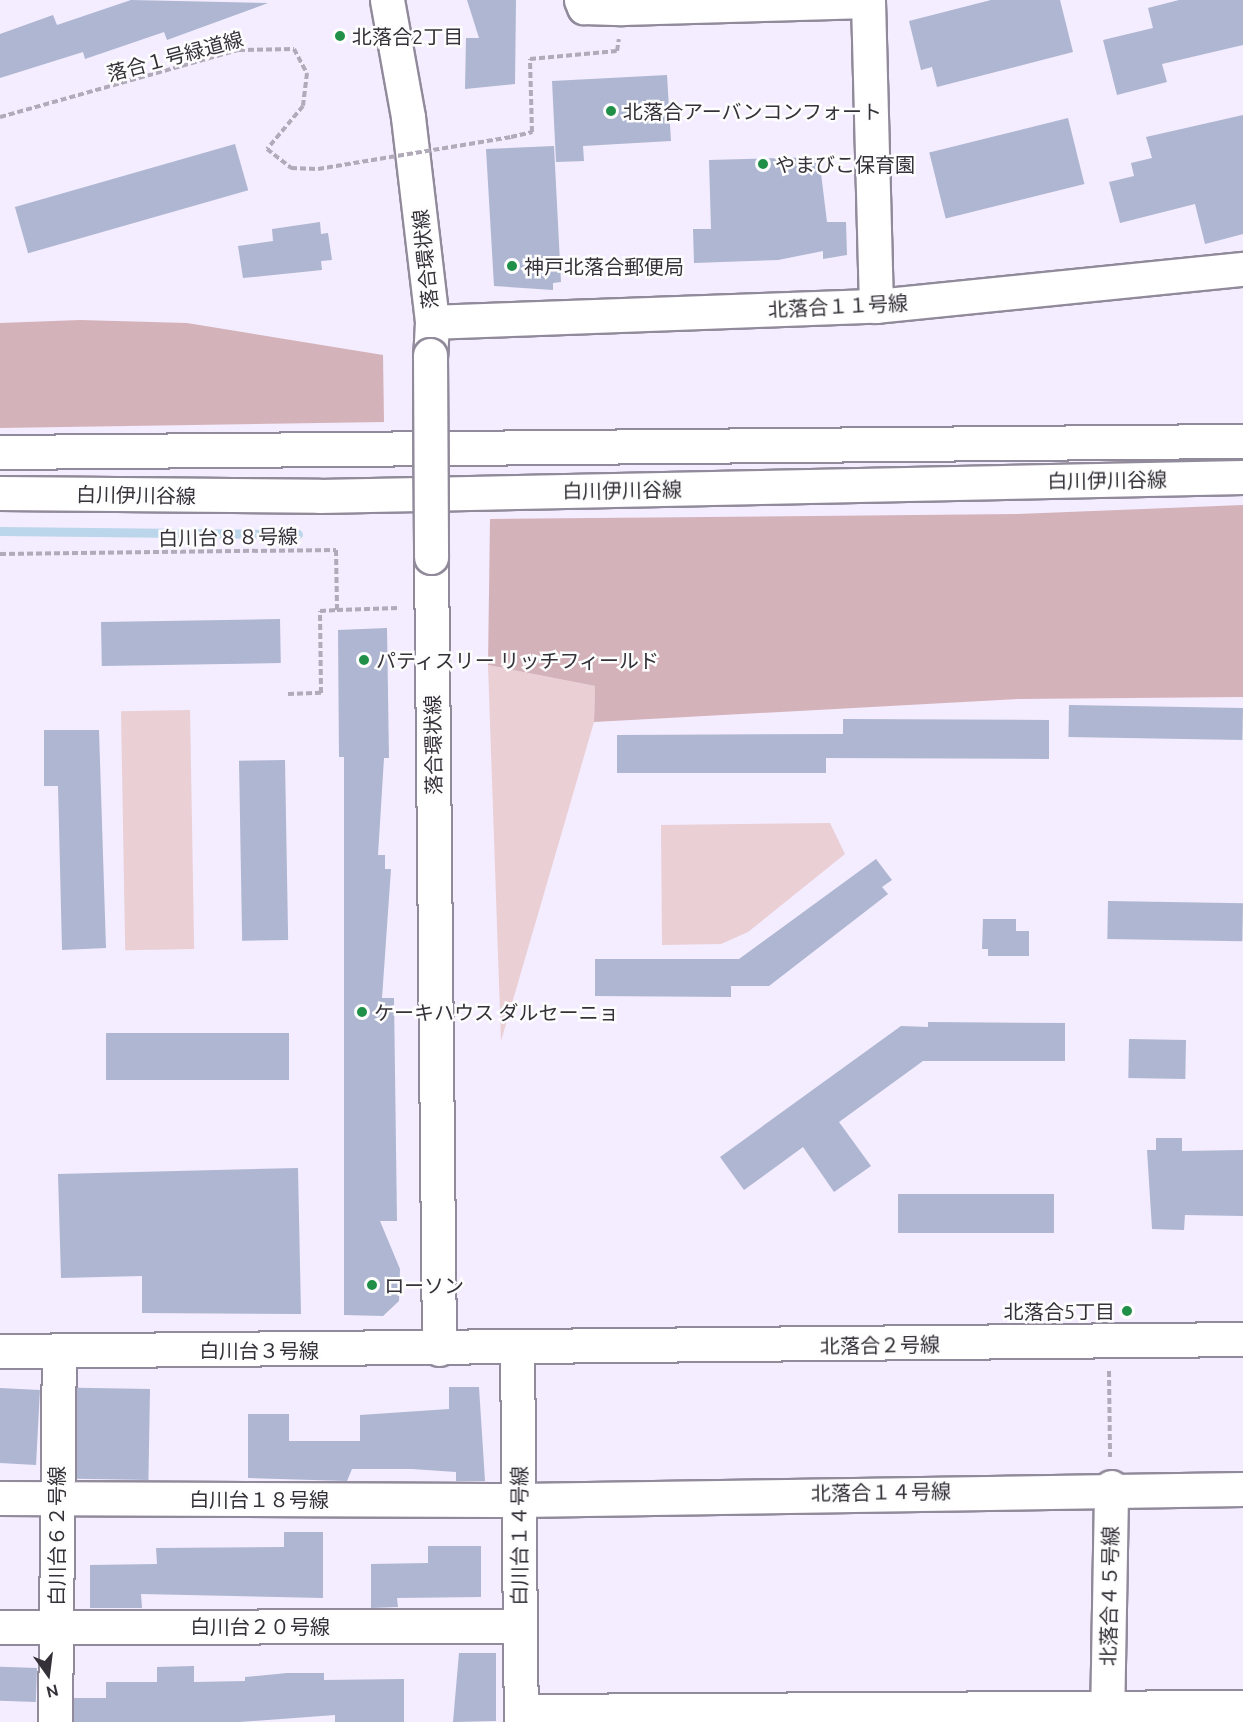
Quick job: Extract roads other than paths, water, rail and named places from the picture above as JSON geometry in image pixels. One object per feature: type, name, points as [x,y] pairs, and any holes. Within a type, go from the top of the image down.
[{"type":"street","name":"落合環状線","points":[[387,0],[408,117],[432,322],[430,355],[431,557],[439,1349]]},
{"type":"street","points":[[581,0],[584,7],[622,8],[868,0],[876,306]]},
{"type":"street","name":"北落合１１号線","points":[[432,322],[876,306],[1243,269]]},
{"type":"street","name":"白川伊川谷線","points":[[0,452],[1243,441]]},
{"type":"street","name":"白川伊川谷線","points":[[0,494],[319,496],[1243,477]]},
{"type":"street","name":"北落合２号線","points":[[517,1350],[1243,1339]]},
{"type":"street","name":"白川台３号線","points":[[0,1352],[517,1350]]},
{"type":"street","name":"白川台１４号線","points":[[517,1350],[521,1716]]},
{"type":"street","name":"白川台６２号線","points":[[55,1722],[55,1498],[59,1351]]},
{"type":"street","name":"北落合１４号線","points":[[519,1500],[1110,1487],[1243,1489]]},
{"type":"street","name":"北落合４５号線","points":[[1107,1713],[1110,1487]]},
{"type":"street","name":"白川台１８号線","points":[[0,1498],[519,1500]]},
{"type":"street","name":"白川台２０号線","points":[[0,1627],[519,1626]]},
{"type":"street","points":[[521,1716],[1107,1713],[1243,1707]]},
{"type":"waterway","points":[[0,531],[298,534]]},
{"type":"place","name":"北落合2丁目","points":[[340,36]]},
{"type":"place","name":"北落合アーバンコンフォート","points":[[611,111]]},
{"type":"place","name":"やまびこ保育園","points":[[763,164]]},
{"type":"place","name":"神戸北落合郵便局","points":[[512,266]]},
{"type":"place","name":"パティスリー リッチフィールド","points":[[364,660]]},
{"type":"place","name":"ケーキハウス ダルセーニョ","points":[[362,1012]]},
{"type":"place","name":"ローソン","points":[[372,1285]]},
{"type":"place","name":"北落合5丁目","points":[[1127,1311]]}]
